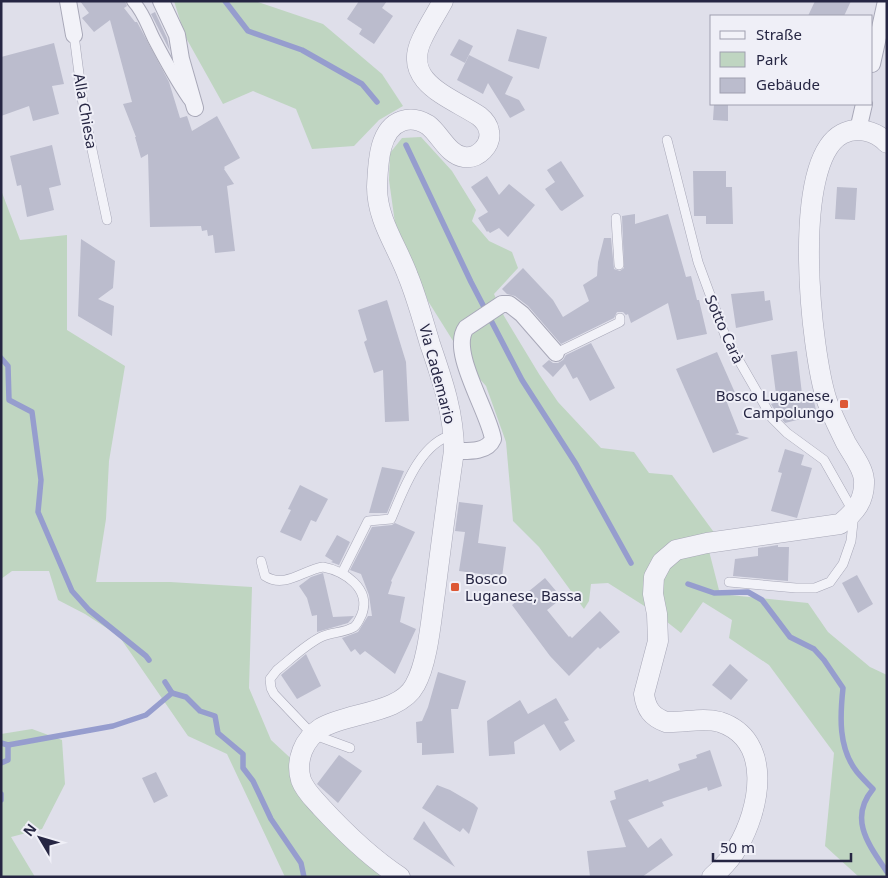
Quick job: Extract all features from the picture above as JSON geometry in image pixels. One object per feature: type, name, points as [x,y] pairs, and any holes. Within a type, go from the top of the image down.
[{"type":"street","name":"Alla Chiesa","points":[[68,1],[74,35]]},
{"type":"street","points":[[133,1],[142,10],[149,30],[170,70],[195,108]]},
{"type":"street","points":[[161,1],[177,35],[181,59],[195,108]]},
{"type":"street","name":"Via Cademario","points":[[312,734],[331,723],[398,702],[405,698],[415,686],[420,675],[429,636],[454,443],[444,387],[408,275],[381,215],[377,190],[382,146],[389,131],[400,121],[406,119],[421,122],[434,130],[451,150],[464,157],[471,157],[480,153],[490,138],[485,122],[479,116],[430,85],[419,74],[416,67],[416,59],[422,40],[443,1]]},
{"type":"street","points":[[873,60],[886,1]]},
{"type":"street","points":[[858,130],[864,105]]},
{"type":"street","points":[[712,877],[732,857],[743,836],[756,794],[758,772],[755,760],[747,744],[733,728],[712,720],[666,722],[659,720],[649,712],[644,694],[658,641],[657,614],[653,594],[654,577],[662,562],[676,550],[706,543],[840,524],[854,513],[862,497],[864,479],[834,419],[818,368],[814,341],[808,237],[814,190],[830,144],[840,135],[858,130],[872,132],[887,143]]},
{"type":"street","points":[[454,443],[476,450],[489,445],[492,438],[477,394],[466,370],[463,340],[466,328],[498,306],[509,304],[516,308],[556,353]]},
{"type":"street","points":[[312,734],[300,756],[300,772],[305,788],[356,843],[400,877]]},
{"type":"lane","name":"Alla Chiesa","points":[[74,35],[84,112],[107,220]]},
{"type":"lane","name":"Sotto Carà","points":[[666,140],[698,262],[726,338],[772,418],[786,433],[824,460],[854,513]]},
{"type":"lane","points":[[616,218],[619,265]]},
{"type":"lane","points":[[556,353],[620,322],[620,318]]},
{"type":"lane","points":[[342,573],[368,521],[391,519],[408,479],[428,451],[443,438],[454,443]]},
{"type":"lane","points":[[730,582],[796,588],[814,588],[830,582],[844,564],[851,541],[854,513]]},
{"type":"lane","points":[[261,561],[265,576],[271,579],[288,580],[323,567],[342,573],[358,586],[364,606],[357,623],[350,629],[326,635],[316,640],[277,670],[270,679],[274,694],[312,734],[350,748]]},
{"type":"green space","points":[[174,1],[255,1],[323,24],[382,74],[403,106],[379,120],[354,146],[312,149],[296,109],[253,91],[223,104],[185,36]]},
{"type":"green space","points":[[421,137],[452,171],[476,210],[472,221],[489,241],[512,252],[518,268],[494,294],[504,316],[539,374],[558,402],[601,448],[634,452],[649,473],[672,475],[721,542],[707,543],[720,594],[808,603],[828,632],[870,667],[887,675],[887,877],[859,877],[825,846],[834,753],[769,665],[729,638],[732,620],[703,602],[681,633],[657,614],[608,583],[591,584],[589,601],[584,609],[539,547],[513,521],[506,442],[486,386],[470,368],[428,301],[395,223],[389,180],[390,153],[402,138]]},
{"type":"green space","points":[[1,190],[20,240],[67,235],[67,330],[125,366],[109,461],[106,519],[96,582],[170,582],[252,587],[249,688],[271,740],[299,766],[301,779],[400,877],[285,877],[227,754],[188,736],[119,636],[85,614],[58,600],[49,571],[12,571],[1,579]]},
{"type":"green space","points":[[32,729],[62,740],[65,784],[42,829],[11,837],[35,877],[1,877],[1,734]]},
{"type":"building","points":[[80,1],[125,1],[127,6],[124,8],[137,22],[169,82],[180,118],[187,116],[192,131],[217,116],[240,158],[224,167],[234,184],[227,186],[235,251],[215,253],[213,235],[208,236],[207,230],[202,231],[201,226],[150,227],[148,154],[141,158],[136,137],[123,104],[132,102],[110,20],[94,32],[82,18],[89,13]]},
{"type":"building","points":[[359,1],[387,1],[382,8],[393,16],[374,44],[359,34],[362,29],[347,19]]},
{"type":"building","points":[[815,1],[851,1],[844,15],[808,15]]},
{"type":"building","points":[[155,12],[167,38],[170,51],[151,14]]},
{"type":"building","points":[[517,29],[547,37],[539,69],[508,61]]},
{"type":"building","points":[[459,39],[473,46],[465,63],[450,55]]},
{"type":"building","points":[[54,43],[64,84],[52,86],[59,114],[33,121],[29,106],[1,116],[1,57]]},
{"type":"building","points":[[469,55],[513,77],[505,94],[519,100],[525,110],[510,118],[488,83],[483,94],[457,80]]},
{"type":"building","points":[[714,105],[728,105],[728,121],[713,120]]},
{"type":"building","points":[[52,145],[61,185],[49,188],[54,210],[27,217],[21,185],[17,186],[10,156]]},
{"type":"building","points":[[561,161],[584,196],[562,211],[545,189],[555,182],[547,170]]},
{"type":"building","points":[[693,171],[726,171],[726,187],[732,187],[733,224],[706,224],[706,216],[694,216]]},
{"type":"building","points":[[487,176],[499,195],[509,184],[535,205],[508,237],[499,228],[490,233],[487,232],[478,218],[488,212],[471,187]]},
{"type":"building","points":[[837,187],[857,188],[855,220],[835,219]]},
{"type":"building","points":[[635,214],[635,224],[668,214],[686,277],[691,276],[697,300],[699,300],[707,334],[677,340],[668,303],[631,323],[628,314],[617,312],[614,318],[561,344],[528,306],[502,289],[523,268],[553,300],[563,317],[589,301],[583,285],[597,276],[598,262],[604,238],[611,238],[614,269],[620,271],[624,268],[622,216]]},
{"type":"building","points":[[81,239],[115,261],[113,288],[98,299],[114,306],[112,336],[78,316]]},
{"type":"building","points":[[764,291],[765,301],[770,300],[773,320],[736,328],[731,294]]},
{"type":"building","points":[[387,300],[406,362],[409,421],[385,422],[383,370],[374,373],[364,342],[367,340],[358,310]]},
{"type":"building","points":[[591,343],[615,388],[590,401],[577,377],[573,379],[565,364],[553,377],[542,366],[549,360],[553,363],[558,363],[566,355]]},
{"type":"building","points":[[797,351],[802,394],[812,392],[817,415],[785,423],[771,404],[777,402],[771,355]]},
{"type":"building","points":[[717,352],[736,395],[726,400],[739,433],[735,434],[749,438],[713,453],[676,369]]},
{"type":"building","points":[[785,449],[804,455],[801,465],[812,468],[797,518],[771,511],[782,473],[778,472]]},
{"type":"building","points":[[382,467],[404,471],[387,513],[369,513]]},
{"type":"building","points":[[300,485],[328,499],[316,522],[311,520],[301,541],[280,532],[291,510],[288,509]]},
{"type":"building","points":[[459,502],[483,505],[478,543],[506,547],[502,577],[459,571],[465,532],[455,531]]},
{"type":"building","points":[[395,523],[415,532],[391,581],[388,594],[405,597],[400,622],[416,629],[395,674],[365,651],[360,655],[355,649],[351,652],[342,638],[358,632],[368,616],[372,616],[369,595],[361,574],[350,570],[372,527]]},
{"type":"building","points":[[337,535],[350,542],[339,565],[331,562],[333,561],[325,556]]},
{"type":"building","points":[[778,545],[778,547],[789,547],[788,581],[733,576],[735,559],[758,556],[758,548]]},
{"type":"building","points":[[323,573],[333,617],[354,616],[348,623],[317,632],[317,615],[312,616],[307,598],[299,586],[311,577]]},
{"type":"building","points":[[857,575],[873,604],[858,613],[842,583]]},
{"type":"building","points":[[545,578],[562,598],[547,610],[569,637],[572,638],[600,611],[620,632],[600,649],[598,647],[569,676],[550,656],[512,605]]},
{"type":"building","points":[[306,654],[321,686],[297,699],[281,675]]},
{"type":"building","points":[[730,664],[748,680],[731,700],[712,685]]},
{"type":"building","points":[[438,672],[466,681],[458,709],[451,709],[454,753],[422,755],[422,743],[417,743],[416,722],[422,721]]},
{"type":"building","points":[[556,698],[569,720],[564,722],[575,741],[560,751],[544,724],[514,742],[515,754],[489,756],[487,721],[520,700],[528,714]]},
{"type":"building","points":[[710,750],[722,786],[708,791],[707,787],[662,802],[664,806],[628,820],[648,848],[661,838],[673,855],[642,877],[590,877],[587,851],[626,847],[610,801],[616,799],[614,791],[648,779],[649,782],[680,770],[678,764],[697,758],[696,755]]},
{"type":"building","points":[[339,755],[362,771],[338,803],[317,784]]},
{"type":"building","points":[[156,772],[168,796],[154,803],[142,778]]},
{"type":"building","points":[[437,785],[450,790],[478,808],[469,834],[463,828],[460,832],[422,808]]},
{"type":"building","points":[[424,821],[455,867],[413,839]]},
{"type":"waterway","points":[[225,1],[248,31],[302,50],[362,84],[377,102]]},
{"type":"waterway","points":[[406,145],[471,282],[522,380],[576,464],[631,563]]},
{"type":"waterway","points":[[1,358],[8,366],[9,400],[32,412],[41,480],[38,512],[72,591],[89,610],[149,660]]},
{"type":"waterway","points":[[688,584],[714,593],[748,592],[762,600],[790,637],[814,649],[824,660],[843,688],[841,721],[846,753],[857,772],[873,789],[862,811],[864,832],[868,842],[887,872]]},
{"type":"waterway","points":[[165,682],[172,693]]},
{"type":"waterway","points":[[1,743],[8,745],[113,726],[146,715],[172,693],[186,697],[200,711],[215,716],[218,733],[243,754],[243,768],[253,781],[271,819],[301,863],[304,877]]},
{"type":"waterway","points":[[1,763],[8,760],[8,745]]},
{"type":"waterway","points":[[1,794],[1,800]]},
{"type":"place","name":"Bosco Luganese, Campolungo","points":[[844,404]]},
{"type":"place","name":"Bosco Luganese, Bassa","points":[[455,587]]}]
